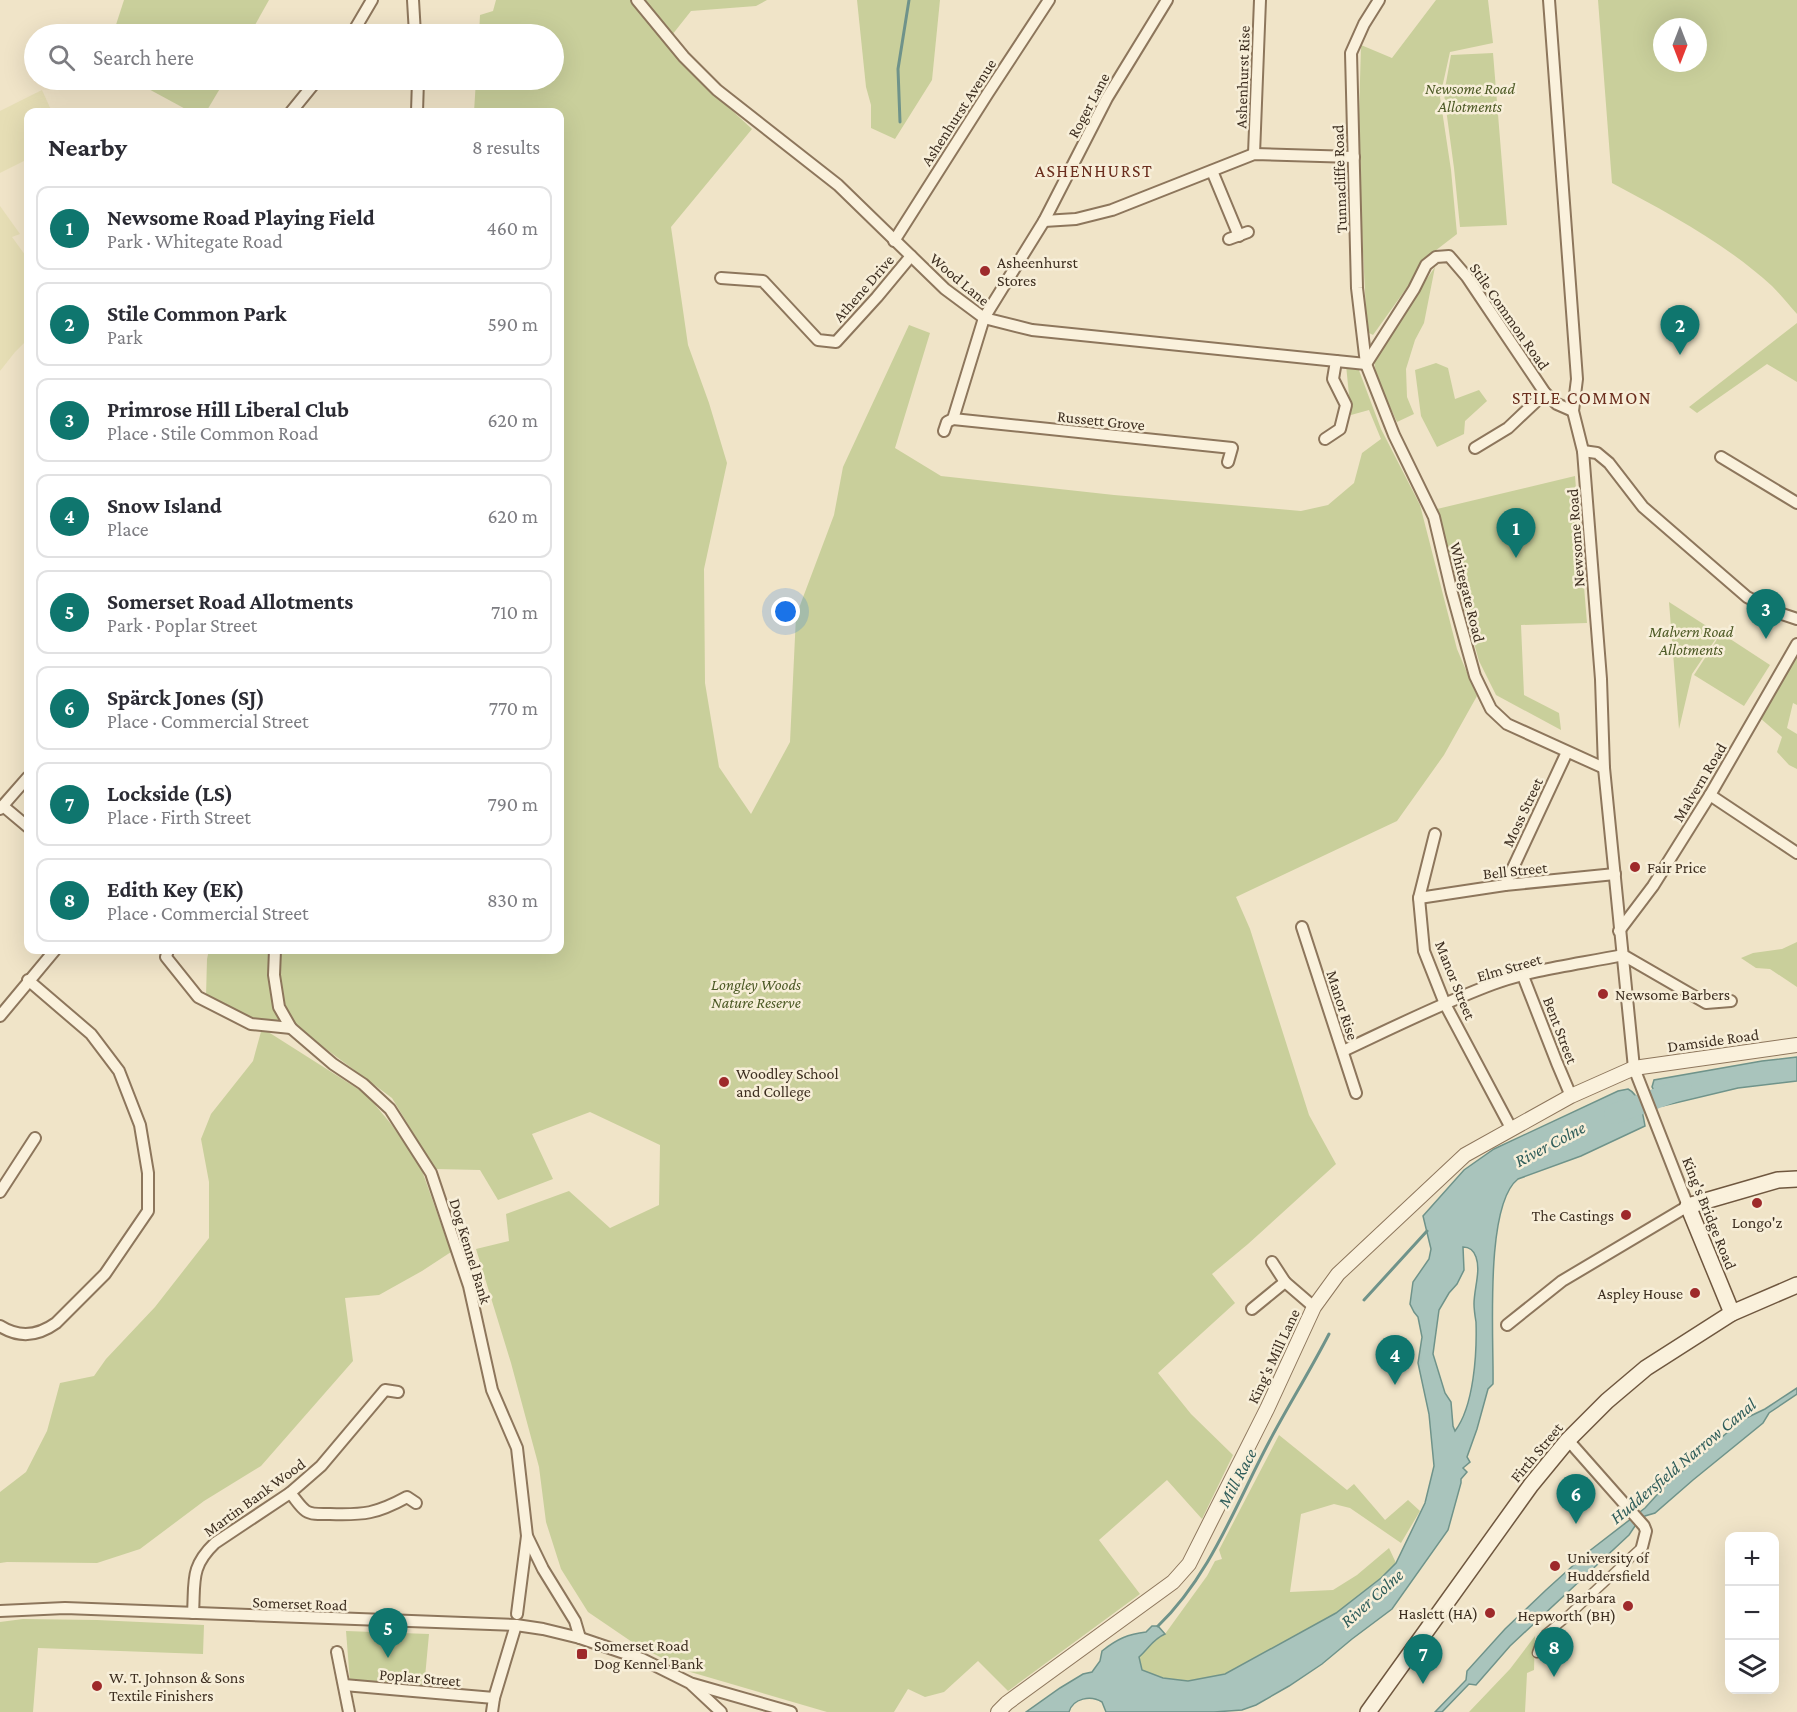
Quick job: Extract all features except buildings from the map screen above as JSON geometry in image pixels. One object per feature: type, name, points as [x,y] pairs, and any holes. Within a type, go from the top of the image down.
[{"type":"main road","points":[[1688,1206],[1778,1180],[1797,1179]]},
{"type":"main road","name":"King's Bridge Road","points":[[1688,1206],[1732,1313]]},
{"type":"main road","name":"Firth Street","points":[[1368,1712],[1531,1485],[1568,1440],[1607,1401],[1646,1368],[1732,1313],[1797,1285]]},
{"type":"street","points":[[357,24],[372,0]]},
{"type":"street","points":[[413,0],[414,24]]},
{"type":"street","name":"Wood Lane","points":[[638,0],[684,57],[717,90],[838,185],[945,289],[984,318],[1032,330],[1366,364]]},
{"type":"street","name":"Ashenhurst Avenue","points":[[894,241],[1049,0]]},
{"type":"street","name":"Roger Lane","points":[[944,431],[947,422],[953,419],[984,318],[1044,221],[1107,98],[1167,0]]},
{"type":"street","name":"Ashenhurst Rise","points":[[1254,154],[1260,0]]},
{"type":"street","name":"Tunnacliffe Road","points":[[1366,364],[1357,288],[1351,53],[1364,24],[1379,0]]},
{"type":"street","name":"Newsome Road","points":[[1549,0],[1577,379],[1573,411],[1583,451],[1601,679],[1605,768],[1619,931],[1635,1071]]},
{"type":"street","points":[[294,108],[309,90]]},
{"type":"street","points":[[417,90],[417,108]]},
{"type":"street","points":[[1044,221],[1076,219],[1112,210],[1254,154],[1354,157]]},
{"type":"street","points":[[1212,171],[1239,236]]},
{"type":"street","name":"Athene Drive","points":[[721,278],[763,280],[818,339],[836,342],[911,256]]},
{"type":"street","name":"Stile Common Road","points":[[1366,364],[1414,289],[1426,265],[1436,257],[1449,256],[1467,277],[1545,393],[1557,404],[1573,411]]},
{"type":"street","points":[[1324,439],[1340,429],[1346,405],[1333,379],[1335,362]]},
{"type":"street","name":"Whitegate Road","points":[[1366,364],[1394,435],[1434,517],[1475,676],[1491,710],[1507,724],[1605,768]]},
{"type":"street","points":[[1475,448],[1508,428],[1545,393]]},
{"type":"street","name":"Russett Grove","points":[[953,419],[1232,448],[1228,462]]},
{"type":"street","points":[[1583,451],[1598,453],[1609,463],[1643,507],[1748,597],[1776,612],[1797,619]]},
{"type":"street","points":[[1722,457],[1797,503]]},
{"type":"street","name":"Malvern Road","points":[[1619,931],[1653,886],[1710,795],[1797,644]]},
{"type":"street","name":"Moss Street","points":[[1505,885],[1567,752]]},
{"type":"street","points":[[24,782],[1,808],[24,823]]},
{"type":"street","points":[[1710,795],[1797,853]]},
{"type":"street","name":"Manor Street","points":[[1435,834],[1419,898],[1425,951],[1445,1004],[1511,1128]]},
{"type":"street","name":"Bell Street","points":[[1419,898],[1505,885],[1615,874]]},
{"type":"street","name":"Manor Rise","points":[[1302,927],[1356,1092]]},
{"type":"street","points":[[0,1016],[51,954]]},
{"type":"street","points":[[167,954],[166,957],[198,997],[251,1024],[291,1028]]},
{"type":"street","points":[[275,954],[274,975],[279,1007],[291,1028]]},
{"type":"street","points":[[1623,955],[1707,1003],[1731,1001]]},
{"type":"street","name":"Elm Street","points":[[1343,1051],[1494,984],[1623,955]]},
{"type":"street","name":"Bent Street","points":[[1523,976],[1571,1096]]},
{"type":"street","points":[[0,1326],[8,1331],[22,1334],[36,1333],[56,1323],[105,1274],[148,1211],[148,1173],[140,1125],[119,1071],[91,1034],[28,980]]},
{"type":"street","name":"Dog Kennel Bank","points":[[291,1028],[333,1064],[363,1084],[390,1109],[431,1173],[469,1286],[492,1390],[517,1448],[527,1536],[517,1614]]},
{"type":"street","name":"Damside Road","points":[[1635,1071],[1797,1045]]},
{"type":"street","name":"King's Mill Lane","points":[[998,1712],[1007,1703],[1173,1582],[1189,1564],[1267,1409],[1314,1307],[1338,1275],[1463,1156],[1571,1096],[1635,1071]]},
{"type":"street","name":"King's Bridge Road","points":[[1635,1071],[1688,1206]]},
{"type":"street","points":[[0,1192],[35,1138]]},
{"type":"street","points":[[1507,1325],[1562,1281],[1688,1206]]},
{"type":"street","points":[[1272,1262],[1285,1281],[1314,1307]]},
{"type":"street","points":[[1252,1309],[1285,1281]]},
{"type":"street","name":"Martin Bank Wood","points":[[193,1613],[197,1564],[205,1553],[215,1543],[290,1493],[321,1466],[384,1385],[398,1392]]},
{"type":"street","points":[[1537,1653],[1546,1634],[1569,1616],[1642,1547],[1646,1531],[1568,1440]]},
{"type":"street","points":[[290,1493],[306,1511],[316,1514],[355,1515],[386,1508],[410,1495]]},
{"type":"street","name":"Dog Kennel Bank","points":[[527,1536],[543,1569],[575,1621],[580,1638]]},
{"type":"street","name":"Somerset Road","points":[[0,1611],[65,1608],[516,1625],[580,1638],[642,1659],[690,1683],[720,1712]]},
{"type":"street","points":[[492,1712],[516,1625]]},
{"type":"street","points":[[337,1653],[349,1712]]},
{"type":"street","points":[[690,1683],[765,1708],[791,1712]]},
{"type":"street","name":"Poplar Street","points":[[344,1685],[494,1698]]},
{"type":"shaded area","points":[[42,90],[50,108],[24,108],[24,161],[0,173],[0,111]]},
{"type":"shaded area","points":[[0,206],[20,234],[12,237],[24,254],[24,343],[0,371]]},
{"type":"green space","points":[[124,0],[269,0],[256,24],[116,24]]},
{"type":"green space","name":"Longley Woods Nature Reserve","points":[[496,0],[632,0],[712,92],[752,129],[671,227],[688,345],[727,463],[704,569],[705,683],[719,767],[751,814],[790,742],[796,616],[834,515],[843,467],[909,325],[930,333],[895,448],[941,476],[1114,495],[1301,511],[1328,505],[1354,483],[1362,453],[1381,439],[1369,410],[1351,415],[1346,365],[1357,365],[1381,429],[1420,505],[1457,649],[1477,696],[1444,755],[1397,821],[1236,897],[1250,929],[1309,1115],[1336,1164],[1212,1274],[1235,1303],[1158,1373],[1191,1414],[1233,1455],[1202,1519],[1167,1480],[1099,1540],[1140,1594],[1008,1691],[978,1661],[944,1692],[925,1697],[908,1689],[894,1712],[827,1712],[687,1671],[635,1644],[588,1612],[561,1569],[546,1522],[539,1467],[511,1363],[476,1249],[509,1241],[506,1214],[569,1191],[610,1228],[659,1205],[660,1145],[590,1112],[532,1134],[553,1179],[498,1200],[480,1170],[435,1169],[392,1098],[303,1032],[254,1022],[206,997],[208,954],[564,954],[564,108],[474,108],[475,90],[564,90],[564,24],[480,24],[480,15],[493,11]]},
{"type":"green space","points":[[643,0],[767,0],[756,6],[691,11],[672,35]]},
{"type":"green space","points":[[857,0],[940,0],[932,80],[895,139],[871,128],[871,105],[866,87]]},
{"type":"green space","points":[[1436,0],[1488,0],[1493,43],[1450,52],[1440,97],[1451,170],[1457,234],[1422,261],[1408,286],[1373,335],[1367,332],[1358,151],[1361,45],[1392,58]]},
{"type":"green space","points":[[1598,0],[1797,0],[1797,314],[1754,270],[1675,217],[1612,183]]},
{"type":"green space","name":"Newsome Road Allotments","points":[[1493,53],[1507,225],[1460,227],[1444,94],[1451,55]]},
{"type":"green space","points":[[150,90],[219,90],[208,108],[184,108]]},
{"type":"green space","points":[[1435,267],[1424,323],[1415,340],[1406,369],[1407,397],[1414,414],[1397,422],[1379,381],[1374,356]]},
{"type":"green space","points":[[1797,323],[1797,382],[1767,364],[1697,413],[1689,407]]},
{"type":"green space","points":[[1436,363],[1448,368],[1455,399],[1479,390],[1487,401],[1465,421],[1464,434],[1437,447],[1421,416],[1415,370]]},
{"type":"green space","points":[[1575,476],[1587,623],[1521,625],[1524,695],[1559,713],[1561,730],[1496,695],[1479,661],[1437,509]]},
{"type":"green space","name":"Malvern Road Allotments","points":[[1669,602],[1719,634],[1692,674],[1679,729]]},
{"type":"green space","points":[[1721,633],[1770,665],[1744,706],[1694,675]]},
{"type":"green space","points":[[1797,657],[1797,705],[1793,703],[1787,728],[1797,734],[1797,769],[1789,765],[1777,752],[1782,737],[1760,718]]},
{"type":"green space","points":[[1797,942],[1797,987],[1770,969],[1756,968],[1741,958],[1753,953],[1782,949]]},
{"type":"green space","points":[[262,1028],[366,1094],[420,1165],[451,1252],[379,1295],[345,1298],[353,1361],[261,1466],[204,1501],[140,1549],[97,1563],[0,1563],[0,1492],[26,1472],[47,1431],[60,1383],[94,1376],[106,1359],[155,1307],[209,1238],[209,1182],[201,1139],[211,1114],[253,1061]]},
{"type":"green space","points":[[1279,1435],[1347,1490],[1354,1484],[1385,1520],[1408,1500],[1420,1511],[1401,1543],[1350,1508],[1334,1504],[1301,1514],[1290,1592],[1333,1590],[1357,1575],[1389,1548],[1396,1563],[1381,1578],[1336,1613],[1225,1674],[1188,1681],[1163,1678],[1142,1670],[1139,1657],[1154,1641],[1165,1634],[1207,1576],[1215,1561],[1222,1559],[1219,1550]]},
{"type":"green space","points":[[23,1619],[204,1625],[203,1654],[38,1648],[33,1712],[0,1712],[0,1622]]},
{"type":"green space","points":[[346,1631],[429,1634],[424,1688],[350,1682]]},
{"type":"green space","points":[[1535,1636],[1534,1670],[1527,1673],[1525,1712],[1469,1712],[1510,1669]]},
{"type":"water","points":[[1797,1057],[1797,1081],[1738,1088],[1663,1106],[1652,1087],[1654,1080]]},
{"type":"water","points":[[1628,1089],[1632,1092],[1640,1105],[1645,1126],[1581,1156],[1518,1179],[1507,1194],[1495,1244],[1492,1307],[1493,1384],[1488,1389],[1467,1457],[1470,1462],[1463,1468],[1467,1472],[1461,1479],[1448,1530],[1392,1609],[1322,1664],[1256,1705],[1242,1710],[1106,1712],[1102,1702],[1088,1698],[1078,1701],[1069,1712],[1026,1712],[1083,1674],[1092,1672],[1100,1661],[1102,1651],[1113,1643],[1128,1636],[1146,1632],[1152,1626],[1158,1626],[1165,1634],[1154,1641],[1139,1657],[1142,1670],[1163,1678],[1188,1681],[1225,1674],[1336,1613],[1381,1578],[1396,1563],[1425,1503],[1434,1466],[1429,1414],[1418,1363],[1422,1337],[1418,1317],[1410,1304],[1413,1282],[1429,1259],[1431,1249],[1423,1216],[1464,1170],[1494,1149],[1618,1091]],"holes":[[[1463,1247],[1473,1251],[1477,1262],[1478,1274],[1474,1304],[1476,1349],[1470,1394],[1455,1431],[1451,1402],[1445,1393],[1433,1354],[1439,1310],[1464,1270]]]},
{"type":"water","points":[[1797,1388],[1797,1394],[1769,1413],[1763,1423],[1655,1513],[1645,1516],[1629,1535],[1510,1646],[1476,1685],[1469,1684],[1442,1712],[1435,1712],[1466,1680],[1467,1671],[1505,1629],[1588,1552],[1645,1508],[1665,1486],[1742,1420],[1765,1409]]},
{"type":"waterway","points":[[900,122],[898,69],[909,0]]},
{"type":"waterway","name":"River Colne","points":[[1614,1114],[1682,1089]]},
{"type":"waterway","name":"Mill Race","points":[[1364,1300],[1427,1231]]},
{"type":"waterway","name":"Mill Race","points":[[1158,1626],[1176,1606],[1207,1563],[1269,1442],[1329,1334]]},
{"type":"place","name":"Asheenhurst Stores","points":[[985,271]]},
{"type":"place","name":"Stile Common Park","points":[[1680,355]]},
{"type":"place","name":"Newsome Road Playing Field","points":[[1516,558]]},
{"type":"place","name":"Primrose Hill Liberal Club","points":[[1766,639]]},
{"type":"place","name":"Fair Price","points":[[1635,867]]},
{"type":"place","name":"Newsome Barbers","points":[[1603,994]]},
{"type":"place","name":"Woodley School and College","points":[[724,1082]]},
{"type":"place","name":"Longo'z","points":[[1757,1203]]},
{"type":"place","name":"The Castings","points":[[1626,1215]]},
{"type":"place","name":"Aspley House","points":[[1695,1293]]},
{"type":"place","name":"Snow Island","points":[[1395,1385]]},
{"type":"place","name":"Spärck Jones (SJ)","points":[[1576,1524]]},
{"type":"place","name":"University of Huddersfield","points":[[1555,1566]]},
{"type":"place","name":"Barbara Hepworth (BH)","points":[[1628,1606]]},
{"type":"place","name":"Haslett (HA)","points":[[1490,1613]]},
{"type":"place","name":"Somerset Road Dog Kennel Bank","points":[[582,1654]]},
{"type":"place","name":"Somerset Road Allotments","points":[[388,1658]]},
{"type":"place","name":"Edith Key (EK)","points":[[1554,1677]]},
{"type":"place","name":"Lockside (LS)","points":[[1423,1684]]},
{"type":"place","name":"W. T. Johnson & Sons Textile Finishers","points":[[97,1686]]},
{"type":"district","name":"ASHENHURST","points":[[1094,171]]},
{"type":"district","name":"STILE COMMON","points":[[1582,398]]},
{"type":"water label","name":"Huddersfield Narrow Canal","points":[[1683,1461]]}]
